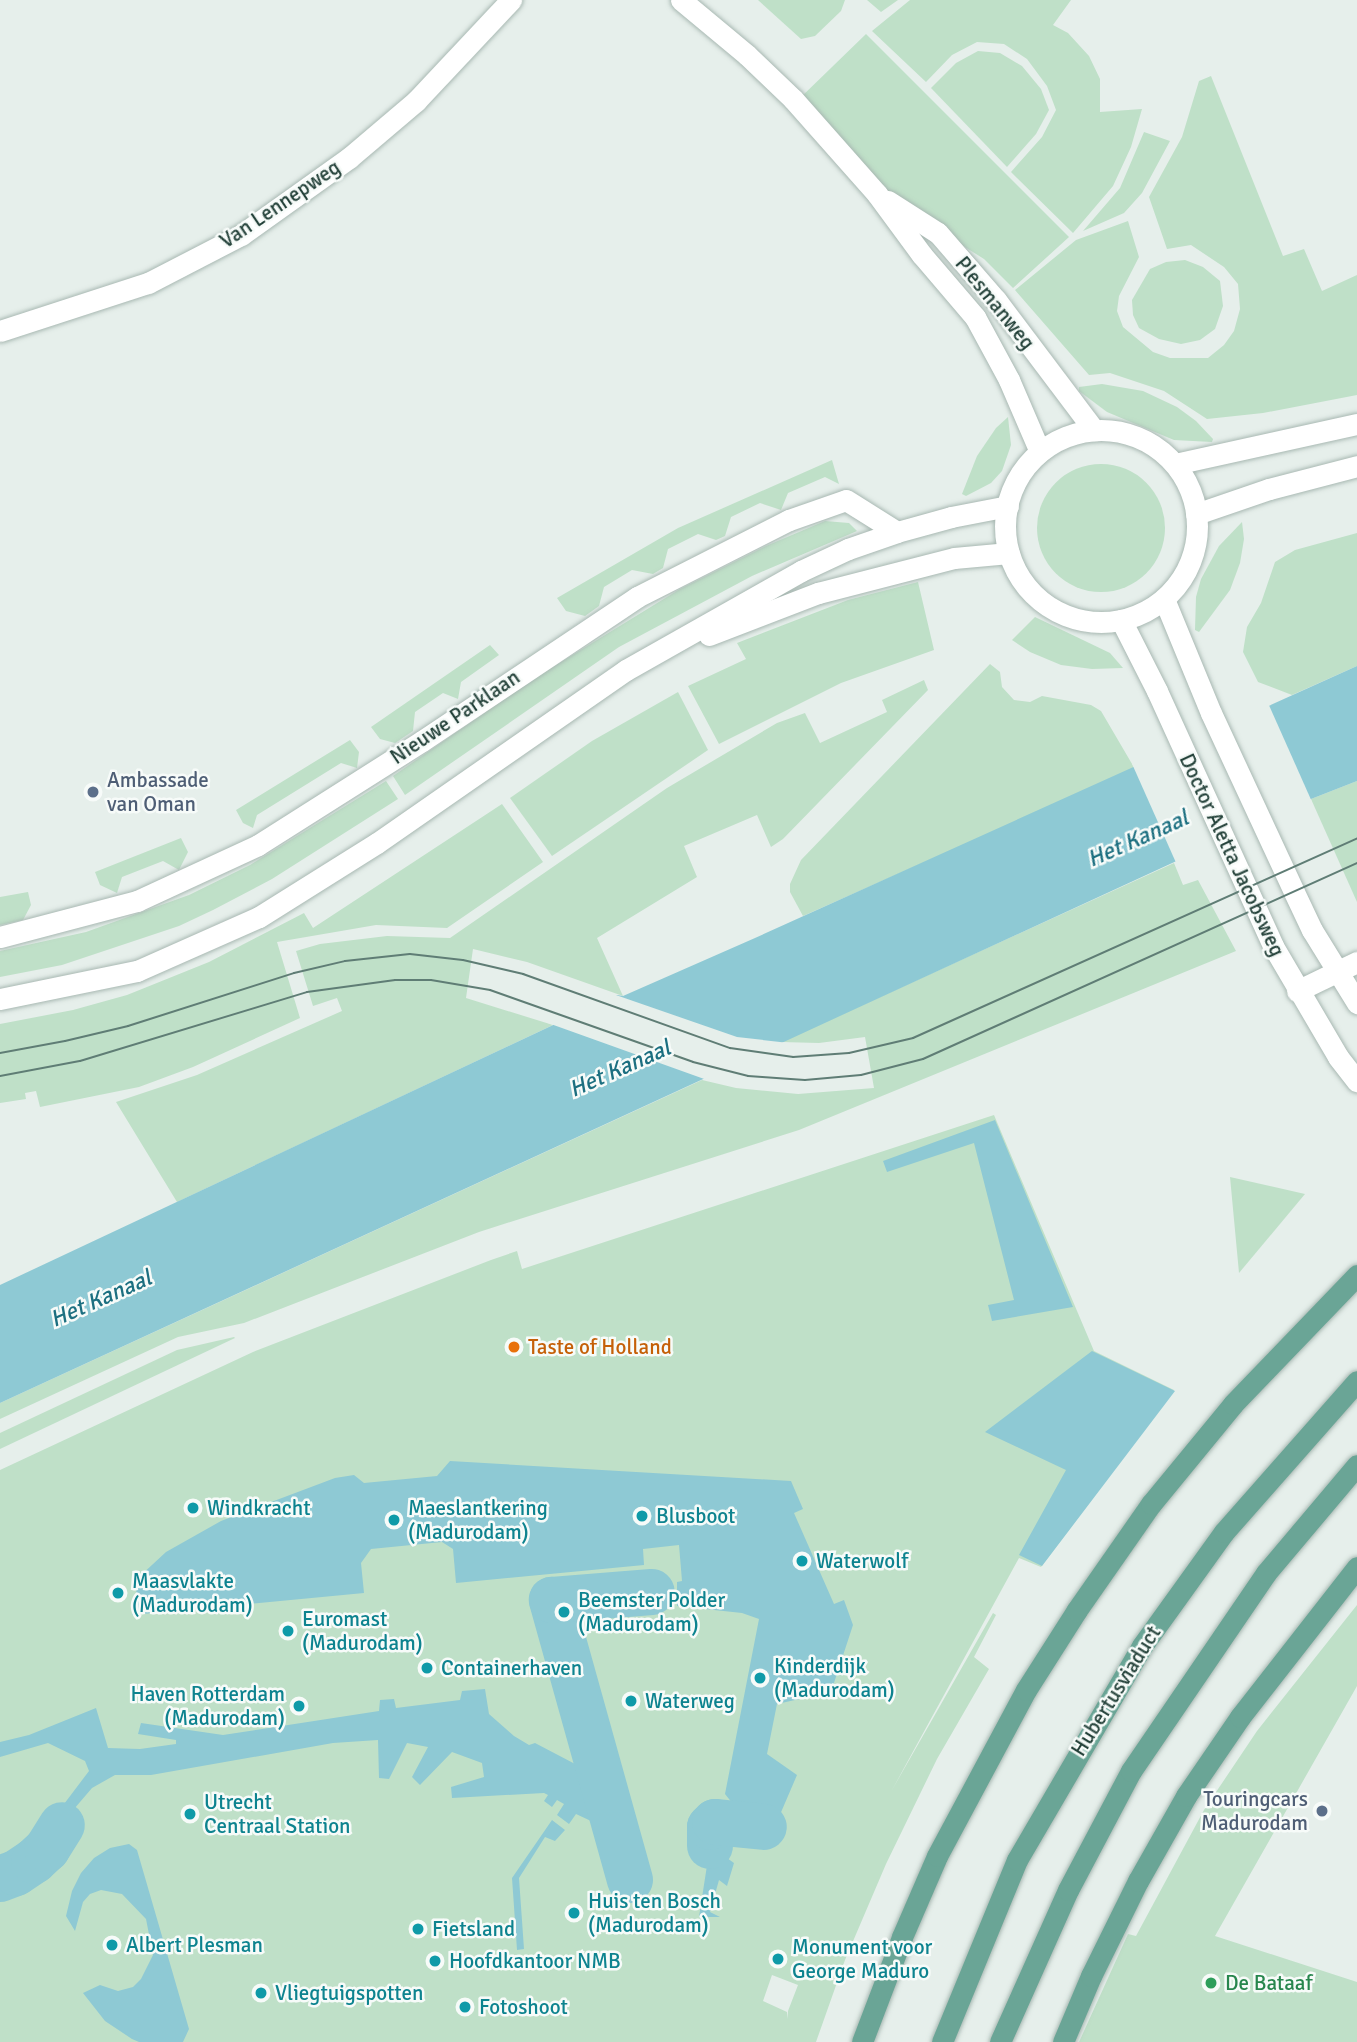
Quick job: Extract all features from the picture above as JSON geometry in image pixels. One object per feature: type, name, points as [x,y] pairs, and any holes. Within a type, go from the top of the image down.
[{"type":"main road","name":"Van Lennepweg","points":[[0,331],[148,283],[241,235],[349,158],[416,101],[511,0]]},
{"type":"main road","name":"Plesmanweg","points":[[681,0],[747,55],[793,99],[877,194],[922,255],[975,317],[1009,380],[1040,452]]},
{"type":"main road","name":"Plesmanweg","points":[[877,194],[938,233],[996,300],[1094,430]]},
{"type":"main road","points":[[1175,464],[1357,424]]},
{"type":"main road","points":[[1094,430],[1130,434],[1162,451],[1185,479],[1196,514],[1194,551],[1177,585],[1151,608],[1121,620],[1080,619],[1043,602],[1028,589],[1009,553],[1007,506],[1019,477],[1040,452],[1056,441],[1094,430]]},
{"type":"main road","points":[[1196,514],[1269,489],[1357,466]]},
{"type":"main road","name":"Nieuwe Parklaan","points":[[0,937],[137,901],[258,845],[422,741],[637,597],[789,520],[846,500],[897,532]]},
{"type":"main road","points":[[0,999],[137,971],[259,917],[377,843],[626,670],[801,571],[848,549],[897,532],[951,517],[1007,506]]},
{"type":"main road","points":[[626,670],[818,593],[954,558],[1009,553]]},
{"type":"main road","name":"Doctor Aletta Jacobsweg","points":[[1164,599],[1211,713],[1312,930],[1357,1003]]},
{"type":"main road","name":"Doctor Aletta Jacobsweg","points":[[1121,620],[1297,991],[1338,1057],[1357,1081]]},
{"type":"main road","points":[[1297,991],[1357,962]]},
{"type":"main road","points":[[862,2042],[902,1937],[937,1857],[1026,1690],[1077,1610],[1151,1504],[1233,1404],[1357,1275]]},
{"type":"main road","name":"Hubertusviaduct","points":[[942,2042],[1017,1860],[1142,1646],[1224,1532],[1357,1381]]},
{"type":"main road","points":[[1000,2042],[1068,1890],[1131,1771],[1266,1573],[1357,1465]]},
{"type":"main road","points":[[1063,2042],[1091,1976],[1138,1881],[1186,1796],[1240,1717],[1357,1567]]},
{"type":"green space","points":[[758,0],[845,0],[841,11],[815,36],[801,39]]},
{"type":"green space","points":[[867,0],[898,0],[881,12]]},
{"type":"green space","points":[[910,0],[1071,0],[1053,25],[1068,33],[1089,56],[1100,79],[1100,112],[1142,109],[1131,147],[1113,186],[1073,233],[1011,172],[1042,137],[1056,110],[1047,86],[1027,59],[1004,44],[977,42],[952,55],[926,82],[872,31]]},
{"type":"green space","points":[[866,34],[1069,237],[1013,288],[984,259],[879,193],[798,100]]},
{"type":"green space","points":[[978,51],[1000,53],[1022,66],[1041,89],[1049,110],[1036,134],[1007,167],[931,88],[956,63]]},
{"type":"green space","points":[[1211,76],[1283,256],[1304,249],[1322,291],[1357,275],[1357,395],[1263,413],[1207,419],[1164,391],[1110,373],[1089,375],[1015,290],[1076,240],[1128,221],[1139,257],[1119,296],[1117,311],[1123,327],[1153,352],[1170,358],[1208,358],[1224,345],[1234,331],[1240,309],[1238,284],[1224,267],[1191,245],[1167,249],[1149,197],[1182,137],[1199,81]]},
{"type":"green space","points":[[1144,132],[1170,141],[1142,193],[1124,213],[1083,231],[1120,188]]},
{"type":"green space","points":[[1185,260],[1203,267],[1220,281],[1223,306],[1215,329],[1200,340],[1181,344],[1159,339],[1139,328],[1133,315],[1132,300],[1150,269],[1166,262]]},
{"type":"green space","points":[[1102,384],[1143,391],[1177,407],[1196,421],[1213,439],[1212,442],[1174,440],[1107,412],[1079,391],[1079,387]]},
{"type":"green space","points":[[1008,417],[1011,445],[1002,471],[991,483],[966,496],[962,494],[977,456],[996,428]]},
{"type":"green space","points":[[832,460],[839,484],[825,477],[788,493],[781,510],[760,503],[731,517],[725,536],[716,540],[698,534],[668,549],[663,568],[653,574],[632,570],[604,587],[599,606],[585,616],[566,611],[557,598],[678,528]]},
{"type":"green space","points":[[1101,464],[1125,469],[1146,483],[1160,504],[1165,528],[1160,552],[1146,573],[1125,587],[1101,592],[1077,587],[1056,573],[1042,552],[1037,528],[1042,504],[1056,483],[1077,469]]},
{"type":"green space","points":[[825,521],[849,523],[857,531],[752,576],[619,647],[405,795],[393,776],[535,678],[680,589],[766,546]]},
{"type":"green space","points":[[1242,522],[1244,539],[1240,563],[1230,590],[1199,632],[1195,630],[1196,597],[1201,579],[1219,546]]},
{"type":"green space","points":[[1357,533],[1357,666],[1292,695],[1258,682],[1243,652],[1247,627],[1261,603],[1275,562],[1295,550]]},
{"type":"green space","points":[[918,582],[934,650],[841,683],[719,744],[688,686],[746,659],[737,643],[848,600]]},
{"type":"green space","points":[[1035,617],[1110,653],[1123,668],[1092,669],[1061,665],[1030,652],[1012,640]]},
{"type":"green space","points":[[490,645],[499,655],[461,682],[458,699],[443,693],[415,712],[413,731],[395,743],[380,739],[371,727]]},
{"type":"green space","points":[[990,664],[1000,672],[1002,687],[1014,700],[1030,702],[1042,696],[1091,705],[1101,711],[1135,769],[803,916],[790,892],[790,884],[801,860]]},
{"type":"green space","points":[[924,680],[928,690],[783,839],[771,847],[757,815],[684,846],[697,877],[597,938],[623,996],[527,962],[473,949],[466,998],[553,1025],[177,1202],[116,1102],[197,1075],[342,1011],[337,998],[313,1006],[296,951],[320,944],[387,936],[450,938],[667,788],[777,723],[805,713],[820,743],[887,712],[882,700]]},
{"type":"green space","points":[[678,692],[708,750],[552,856],[510,798],[592,741]]},
{"type":"green space","points":[[350,740],[359,752],[357,768],[341,763],[257,815],[253,828],[243,823],[236,810]]},
{"type":"green space","points":[[386,781],[398,799],[272,879],[213,910],[179,926],[62,965],[0,977],[0,951],[86,932],[189,895],[250,865]]},
{"type":"green space","points":[[1357,781],[1357,902],[1311,799]]},
{"type":"green space","points":[[502,804],[543,862],[447,928],[376,925],[277,942],[300,1018],[193,1067],[139,1087],[40,1107],[36,1091],[25,1093],[26,1099],[0,1103],[0,1024],[73,1010],[127,995],[209,962],[304,913],[313,928]]},
{"type":"green space","points":[[181,838],[188,852],[179,870],[163,861],[122,877],[117,893],[100,885],[95,872]]},
{"type":"green space","points":[[1174,863],[1183,885],[1198,880],[1236,951],[799,1130],[479,1232],[244,1323],[178,1337],[0,1419],[0,1403],[702,1080],[736,1088],[798,1094],[874,1088],[865,1037],[819,1043],[781,1042]]},
{"type":"green space","points":[[28,892],[31,905],[23,920],[0,925],[0,897]]},
{"type":"green space","points":[[994,1115],[1094,1351],[1174,1390],[1041,1567],[1019,1558],[892,1790],[993,1613],[996,1615],[974,1657],[989,1669],[937,1759],[886,1864],[845,1960],[816,2042],[0,2042],[0,1470],[253,1352],[491,1260],[517,1251],[522,1269]],"holes":[[[772,1975],[798,1985],[788,2011],[788,2019],[787,2012],[763,2001]]]},
{"type":"green space","points":[[1230,1177],[1305,1194],[1239,1273]]},
{"type":"green space","points":[[234,1337],[0,1449],[0,1433],[177,1350]]},
{"type":"green space","points":[[1357,1605],[1357,1686],[1215,1936],[1357,1982],[1357,2042],[1079,2042],[1128,1934],[1136,1936],[1204,1810],[1257,1731]]},
{"type":"water","name":"Het Kanaal","points":[[1357,666],[1357,781],[1311,799],[0,1403],[0,1285],[617,995],[623,996],[755,938]]},
{"type":"water","points":[[995,1120],[1073,1307],[992,1321],[988,1305],[1014,1300],[974,1143],[887,1172],[883,1161]]},
{"type":"water","points":[[1092,1351],[1175,1391],[1042,1566],[1019,1555],[1066,1470],[985,1432]]},
{"type":"water","points":[[450,1461],[791,1481],[803,1509],[794,1513],[834,1604],[844,1600],[853,1625],[831,1692],[777,1704],[767,1754],[797,1775],[779,1817],[741,1814],[725,1794],[759,1619],[742,1613],[677,1606],[677,1582],[682,1581],[679,1545],[643,1549],[644,1565],[456,1583],[453,1549],[442,1542],[371,1549],[361,1563],[364,1593],[132,1615],[139,1577],[166,1552],[221,1521],[335,1478],[354,1475],[364,1483],[437,1476]]},
{"type":"water","points":[[485,1689],[489,1714],[514,1736],[529,1745],[535,1743],[577,1765],[591,1821],[576,1814],[569,1824],[557,1815],[564,1804],[557,1800],[552,1807],[544,1801],[548,1795],[544,1793],[452,1798],[451,1787],[484,1777],[482,1763],[452,1752],[420,1785],[412,1777],[428,1747],[407,1743],[389,1779],[379,1778],[378,1740],[333,1743],[151,1775],[115,1775],[92,1788],[74,1809],[63,1831],[74,1842],[67,1849],[58,1842],[33,1866],[0,1879],[0,1866],[41,1845],[61,1808],[89,1771],[85,1761],[48,1743],[0,1757],[0,1742],[29,1735],[96,1708],[108,1748],[140,1749],[176,1744],[176,1740],[138,1734],[141,1723],[223,1735],[379,1711],[380,1700],[394,1699],[396,1708],[460,1700],[462,1691]]},
{"type":"water","points":[[552,1820],[565,1830],[555,1841],[545,1837],[519,1878],[524,1949],[517,1950],[512,1878]]},
{"type":"water","points":[[129,1844],[137,1850],[189,2029],[183,2042],[139,2042],[132,2039],[105,2021],[83,1993],[100,1985],[118,1991],[133,1987],[141,1979],[153,1955],[146,1919],[122,1894],[101,1890],[90,1894],[83,1902],[75,1931],[66,1916],[72,1891],[81,1873],[94,1858],[110,1848]]},
{"type":"water","points":[[710,1846],[734,1863],[727,1886],[719,1880],[710,1912],[720,1917],[699,1917]]},
{"type":"pier","points":[[1268,703],[1312,802],[1176,862],[1132,764]]},
{"type":"pier","points":[[613,994],[737,1037],[789,1043],[707,1080],[548,1023]]},
{"type":"waterway","points":[[630,1880],[552,1600],[652,1592]]},
{"type":"waterway","points":[[710,1846],[710,1827],[715,1822],[764,1827]]},
{"type":"waterway","points":[[0,1879],[16,1873],[34,1861],[47,1849],[62,1825]]},
{"type":"tram line","points":[[0,1053],[128,1026],[294,973],[345,961],[410,954],[463,960],[523,974],[730,1048],[793,1057],[849,1053],[913,1038],[1357,838]]},
{"type":"tram line","points":[[0,1076],[80,1061],[307,992],[395,980],[431,980],[490,990],[693,1062],[748,1076],[805,1080],[861,1075],[923,1059],[1357,863]]},
{"type":"place","name":"Ambassade van Oman","points":[[93,792]]},
{"type":"place","name":"Taste of Holland","points":[[514,1347]]},
{"type":"place","name":"Windkracht","points":[[193,1508]]},
{"type":"place","name":"Blusboot","points":[[642,1516]]},
{"type":"place","name":"Maeslantkering (Madurodam)","points":[[394,1520]]},
{"type":"place","name":"Waterwolf","points":[[802,1561]]},
{"type":"place","name":"Maasvlakte (Madurodam)","points":[[118,1593]]},
{"type":"place","name":"Beemster Polder (Madurodam)","points":[[564,1612]]},
{"type":"place","name":"Euromast (Madurodam)","points":[[288,1631]]},
{"type":"place","name":"Containerhaven","points":[[427,1668]]},
{"type":"place","name":"Kinderdijk (Madurodam)","points":[[760,1678]]},
{"type":"place","name":"Waterweg","points":[[631,1701]]},
{"type":"place","name":"Haven Rotterdam (Madurodam)","points":[[299,1706]]},
{"type":"place","name":"Touringcars Madurodam","points":[[1322,1811]]},
{"type":"place","name":"Utrecht Centraal Station","points":[[190,1814]]},
{"type":"place","name":"Huis ten Bosch (Madurodam)","points":[[574,1913]]},
{"type":"place","name":"Fietsland","points":[[418,1929]]},
{"type":"place","name":"Albert Plesman","points":[[112,1945]]},
{"type":"place","name":"Monument voor George Maduro","points":[[778,1959]]},
{"type":"place","name":"Hoofdkantoor NMB","points":[[435,1961]]},
{"type":"place","name":"De Bataaf","points":[[1211,1983]]},
{"type":"place","name":"Vliegtuigspotten","points":[[261,1993]]},
{"type":"place","name":"Fotoshoot","points":[[465,2007]]}]
